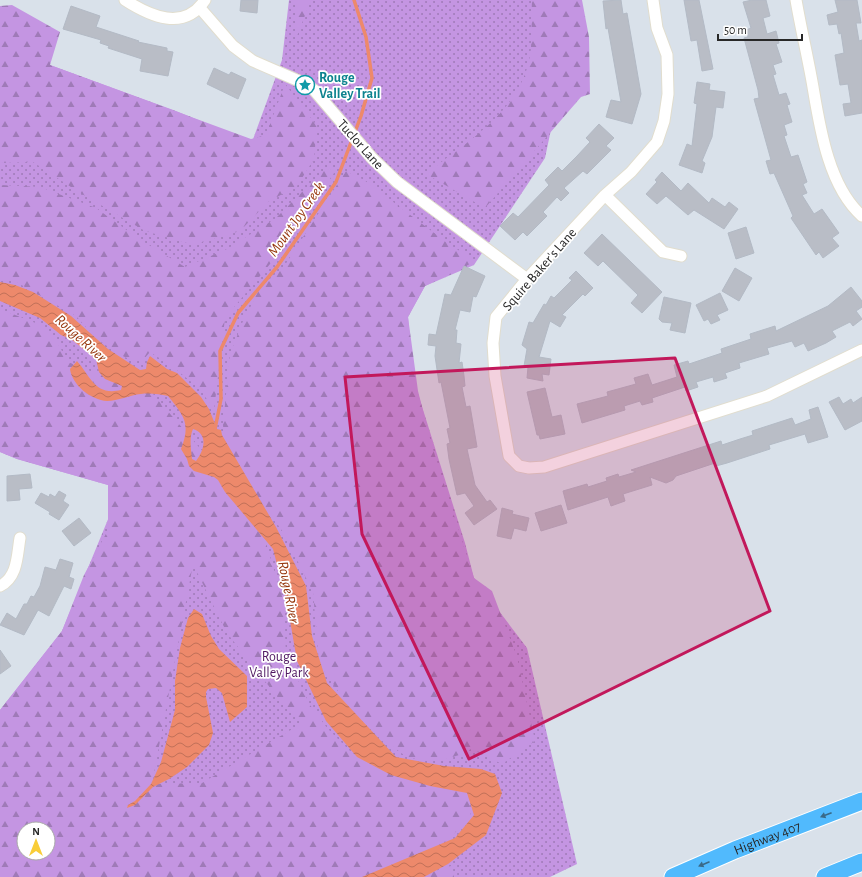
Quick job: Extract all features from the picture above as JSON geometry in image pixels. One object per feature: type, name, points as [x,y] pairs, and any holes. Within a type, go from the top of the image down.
[{"type":"highway","name":"Highway 407","points":[[673,877],[735,850],[862,801]]},
{"type":"highway","points":[[825,877],[862,862]]},
{"type":"street","points":[[124,0],[152,15],[169,19],[184,16],[202,4]]},
{"type":"street","name":"Squire Baker's Lane","points":[[653,0],[658,28],[667,55],[668,94],[664,121],[657,142],[631,172],[605,195],[528,279],[496,317],[493,343],[495,376],[509,456],[519,466],[529,468],[544,467],[768,396],[862,350]]},
{"type":"street","points":[[796,0],[817,115],[825,146],[841,190],[862,216]]},
{"type":"street","name":"Tuclor Lane","points":[[202,4],[233,46],[253,61],[299,81],[314,90],[372,158],[396,182],[528,279]]},
{"type":"street","points":[[605,195],[663,252],[681,256]]},
{"type":"street","points":[[0,586],[6,583],[13,573],[18,556],[20,538]]},
{"type":"highlighted area","points":[[675,358],[770,611],[469,759],[362,534],[345,377]]},
{"type":"green space","name":"Rouge Valley Park","points":[[289,0],[567,0],[565,63],[545,158],[474,265],[425,286],[408,317],[413,378],[465,543],[474,578],[527,648],[577,864],[550,877],[0,877],[0,710],[62,631],[111,512],[108,485],[17,459],[0,452],[0,27],[50,65],[176,111],[252,142],[282,60]]},
{"type":"green space","points":[[296,0],[311,0],[295,41]]},
{"type":"green space","points":[[532,0],[582,0],[589,37],[590,94],[581,97],[485,208],[426,174],[488,126],[513,97],[523,80],[529,61]]},
{"type":"green space","points":[[12,5],[60,32],[50,65],[251,139],[266,135],[285,84],[317,126],[314,159],[297,186],[268,202],[240,231],[194,245],[145,231],[77,191],[33,162],[0,163],[0,6]]},
{"type":"green space","points":[[328,166],[334,173],[275,258],[225,318],[214,410],[200,389],[173,367],[150,352],[143,360],[134,361],[118,354],[96,338],[76,316],[18,283],[0,278],[0,185],[40,187],[96,208],[139,239],[185,267],[227,249],[276,218]]},
{"type":"green space","points":[[346,171],[364,180],[450,245],[476,261],[425,286],[408,317],[418,391],[432,446],[474,578],[492,591],[517,657],[535,741],[502,764],[471,749],[459,755],[440,761],[408,758],[392,746],[340,694],[319,663],[313,592],[283,532],[225,451],[223,425],[230,354],[243,321],[260,288],[285,265]]},
{"type":"green space","points":[[0,309],[38,324],[57,342],[68,362],[100,375],[128,377],[152,393],[224,476],[266,543],[283,600],[286,655],[310,705],[327,728],[352,753],[407,777],[466,787],[471,816],[444,844],[402,867],[358,877],[0,877],[0,710],[62,631],[84,575],[108,530],[108,485],[17,459],[0,452]],"holes":[[[193,564],[227,633],[287,709],[304,722],[202,783],[152,784]]]},
{"type":"green space","points":[[451,866],[454,877],[416,877]]},
{"type":"water","name":"Rouge River","points":[[0,282],[15,285],[33,292],[71,316],[108,349],[140,370],[146,369],[150,356],[167,369],[177,373],[201,397],[209,409],[217,429],[221,430],[222,435],[276,527],[306,586],[312,636],[327,683],[396,757],[444,766],[481,769],[495,774],[502,793],[486,835],[448,864],[424,877],[362,877],[455,838],[474,815],[467,793],[430,786],[391,775],[357,757],[326,721],[297,661],[287,603],[273,549],[225,492],[218,480],[214,477],[194,471],[189,466],[181,449],[186,426],[182,415],[168,396],[144,394],[107,401],[89,395],[74,381],[70,369],[77,361],[94,384],[99,388],[112,391],[121,390],[122,386],[105,379],[99,372],[96,359],[71,339],[61,335],[40,318],[0,301]],"holes":[[[193,429],[198,431],[204,443],[196,461],[192,459],[191,440]]]},
{"type":"water","points":[[194,609],[202,614],[211,636],[219,649],[247,676],[247,707],[230,722],[222,693],[216,688],[208,689],[206,692],[206,697],[213,733],[209,745],[187,767],[169,779],[153,787],[135,805],[127,808],[128,805],[135,801],[151,784],[161,762],[175,710],[175,681],[180,648],[188,618]]},
{"type":"building","points":[[241,0],[258,0],[257,13],[240,11]]},
{"type":"building","points":[[621,0],[623,14],[627,13],[641,94],[632,124],[606,117],[611,100],[621,102],[608,28],[606,29],[603,1]]},
{"type":"building","points":[[684,0],[699,0],[713,69],[702,71],[697,40],[691,41]]},
{"type":"building","points":[[752,0],[766,0],[770,16],[763,18],[767,34],[776,31],[779,43],[776,44],[782,62],[773,65],[776,74],[773,75],[779,95],[786,93],[790,104],[787,105],[792,122],[784,125],[787,135],[784,136],[791,157],[798,155],[807,182],[803,184],[807,193],[802,195],[814,214],[822,209],[839,233],[832,238],[839,246],[823,258],[819,252],[816,255],[791,218],[793,216],[774,173],[770,174],[766,161],[771,160],[754,99],[759,98],[758,90],[744,38],[748,37],[746,30],[751,28],[743,2]]},
{"type":"building","points":[[835,0],[857,0],[861,23],[856,23],[859,41],[862,40],[862,113],[845,116],[843,104],[851,103],[848,84],[840,85],[835,55],[844,53],[841,33],[839,34],[837,24],[829,25],[827,15],[838,12]]},
{"type":"building","points":[[71,6],[100,16],[96,27],[139,41],[138,42],[167,48],[167,51],[173,52],[168,76],[140,71],[142,59],[108,48],[109,46],[100,43],[101,40],[63,29]]},
{"type":"building","points":[[214,68],[229,75],[231,72],[246,79],[238,99],[207,84]]},
{"type":"building","points":[[697,82],[710,84],[709,90],[725,92],[723,108],[716,107],[712,137],[702,161],[705,163],[702,173],[679,165],[687,144],[692,146],[697,104],[694,103]]},
{"type":"building","points":[[599,124],[614,138],[606,146],[611,150],[587,174],[583,171],[564,188],[569,193],[561,201],[557,197],[543,212],[547,216],[527,236],[523,232],[515,240],[500,226],[513,213],[518,217],[549,185],[545,180],[558,167],[562,171],[590,142],[586,138]]},
{"type":"building","points":[[662,172],[681,191],[688,183],[709,203],[712,198],[725,207],[729,202],[738,209],[724,229],[694,210],[688,215],[666,196],[657,204],[646,194],[657,182],[655,180]]},
{"type":"building","points":[[746,227],[754,253],[736,259],[728,233]]},
{"type":"building","points":[[602,234],[662,292],[642,313],[631,303],[638,295],[603,261],[598,266],[584,253]]},
{"type":"building","points":[[464,266],[485,276],[476,297],[473,296],[470,312],[460,310],[455,330],[457,330],[456,343],[461,344],[459,363],[462,362],[465,386],[462,387],[466,407],[470,406],[477,447],[467,449],[475,485],[487,502],[490,500],[497,509],[474,525],[465,513],[474,506],[465,493],[457,495],[449,459],[447,444],[450,443],[447,429],[450,428],[441,382],[439,383],[435,356],[436,346],[428,345],[429,334],[436,335],[445,294],[451,295]]},
{"type":"building","points":[[735,268],[752,278],[739,301],[722,291]]},
{"type":"building","points":[[576,271],[593,288],[585,296],[583,294],[562,315],[566,317],[560,327],[550,321],[539,357],[551,359],[549,375],[542,374],[543,381],[527,378],[528,367],[524,366],[527,349],[522,345],[529,322],[533,323],[544,304],[546,305],[551,296],[554,298],[572,280],[569,278]]},
{"type":"building","points":[[851,287],[862,301],[862,307],[856,311],[862,319],[853,326],[850,322],[832,331],[836,337],[826,343],[808,351],[804,343],[795,347],[792,341],[767,348],[769,354],[739,363],[740,368],[725,373],[727,378],[714,382],[713,377],[696,382],[698,387],[686,391],[685,387],[652,398],[653,402],[642,405],[640,401],[624,406],[625,410],[582,423],[577,404],[608,396],[607,392],[636,384],[634,378],[648,374],[652,385],[677,377],[674,365],[688,361],[689,364],[722,353],[721,349],[751,339],[750,334],[775,326],[776,331],[828,306]]},
{"type":"building","points":[[720,293],[728,310],[717,315],[720,320],[711,324],[708,319],[704,321],[696,305]]},
{"type":"building","points":[[664,297],[691,303],[685,333],[670,330],[672,323],[662,322],[659,319]]},
{"type":"building","points":[[545,388],[552,417],[561,415],[565,434],[540,439],[539,435],[537,435],[527,392]]},
{"type":"building","points":[[839,397],[843,404],[851,399],[853,403],[862,397],[862,421],[845,430],[829,402]]},
{"type":"building","points":[[818,407],[828,437],[808,443],[805,434],[769,445],[770,449],[727,463],[716,466],[715,463],[676,476],[673,480],[666,483],[650,477],[652,485],[623,494],[625,501],[611,506],[608,497],[568,510],[563,491],[587,484],[588,487],[607,481],[606,478],[618,474],[619,477],[636,472],[631,470],[721,441],[722,445],[753,435],[752,431],[792,418],[795,425],[811,419],[809,410]]},
{"type":"building","points":[[30,474],[32,488],[19,489],[20,500],[7,501],[7,476]]},
{"type":"building","points":[[59,491],[66,495],[63,501],[69,505],[59,520],[49,514],[50,512],[35,503],[41,493],[49,497],[50,494],[55,497]]},
{"type":"building","points":[[561,505],[567,523],[541,531],[535,513]]},
{"type":"building","points":[[502,508],[513,511],[512,514],[529,518],[526,531],[514,528],[511,539],[497,536]]},
{"type":"building","points":[[79,518],[91,533],[74,546],[62,531]]},
{"type":"building","points":[[60,559],[73,563],[69,577],[74,579],[71,589],[64,586],[49,616],[38,610],[24,635],[0,625],[7,613],[16,619],[24,604],[27,604],[31,596],[34,597],[40,586],[45,567],[56,570]]},
{"type":"building","points":[[0,650],[11,666],[0,674]]},
{"type":"waterway","name":"Mount Joy Creek","points":[[215,429],[221,399],[220,351],[238,313],[277,267],[336,182],[361,116],[372,78],[366,37],[354,0]]},
{"type":"place","name":"Rouge Valley Trail","points":[[305,85]]}]
